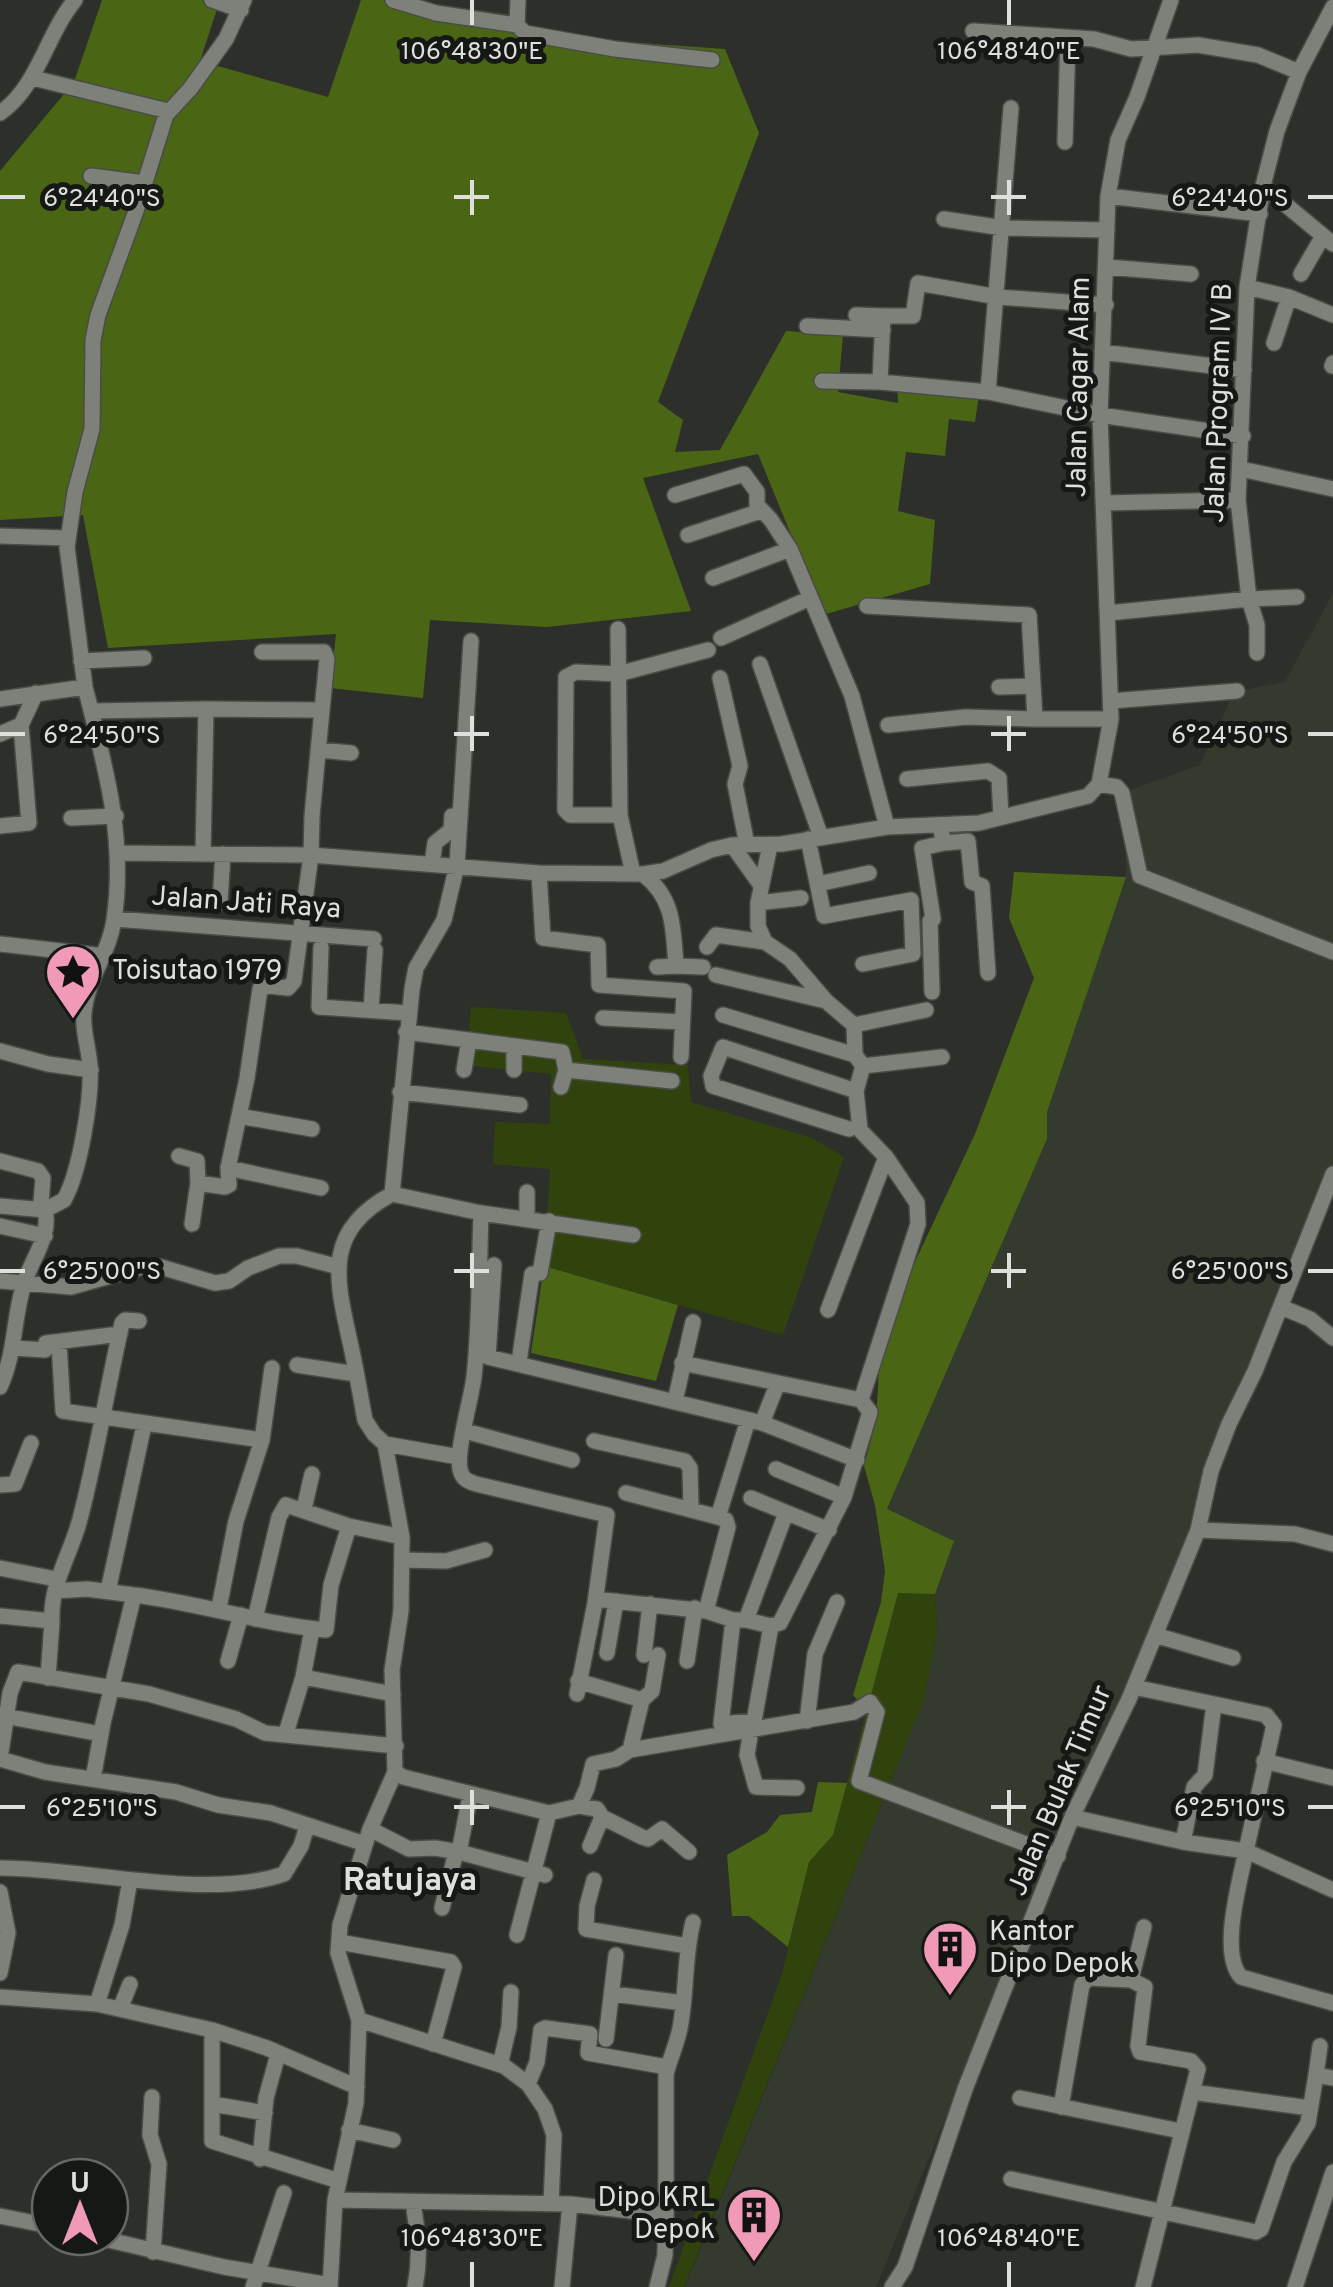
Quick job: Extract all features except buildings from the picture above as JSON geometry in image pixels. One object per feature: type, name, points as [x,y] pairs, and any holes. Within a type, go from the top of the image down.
[{"type":"street","points":[[1,115],[33,78],[62,16],[75,0]]},
{"type":"street","points":[[0,1206],[45,1210],[64,1200],[78,1160],[90,1070],[84,1015],[92,975],[105,956],[114,919],[119,853],[116,816],[85,687],[67,538],[92,429],[94,328],[168,112],[196,82],[232,29],[243,5],[212,0]]},
{"type":"street","points":[[394,0],[436,13],[516,26],[537,36],[712,60]]},
{"type":"street","points":[[516,26],[518,0]]},
{"type":"street","name":"Jalan Cagar Alam","points":[[1099,784],[1111,719],[1100,415],[1108,196],[1116,147],[1170,0]]},
{"type":"street","name":"Jalan Program IV B","points":[[1257,653],[1257,625],[1249,599],[1238,500],[1247,287],[1263,186],[1277,131],[1299,72],[1333,7]]},
{"type":"street","points":[[973,31],[1068,36],[1121,48],[1198,45],[1258,55],[1299,72]]},
{"type":"street","points":[[1065,142],[1068,36]]},
{"type":"street","points":[[33,78],[168,112]]},
{"type":"street","points":[[988,392],[1010,108]]},
{"type":"street","points":[[90,176],[145,183]]},
{"type":"street","points":[[1263,186],[1328,240],[1301,274]]},
{"type":"street","points":[[1108,196],[1260,214]]},
{"type":"street","points":[[944,219],[1003,228],[1107,230]]},
{"type":"street","points":[[1107,267],[1191,274]]},
{"type":"street","points":[[806,326],[912,322],[918,283],[998,297],[1106,305]]},
{"type":"street","points":[[1247,287],[1289,297],[1333,315]]},
{"type":"street","points":[[1274,343],[1289,297]]},
{"type":"street","points":[[856,315],[883,323]]},
{"type":"street","points":[[880,382],[883,323]]},
{"type":"street","points":[[1102,352],[1244,370]]},
{"type":"street","points":[[822,381],[988,392],[1100,415],[1243,436]]},
{"type":"street","points":[[1240,469],[1333,489]]},
{"type":"street","points":[[675,495],[744,474],[757,492],[757,505],[790,549],[852,696],[892,826]]},
{"type":"street","points":[[1103,502],[1238,500]]},
{"type":"street","points":[[688,535],[761,511]]},
{"type":"street","points":[[0,536],[67,538]]},
{"type":"street","points":[[713,578],[790,549]]},
{"type":"street","points":[[1108,613],[1297,597]]},
{"type":"street","points":[[721,638],[808,598]]},
{"type":"street","points":[[867,606],[1030,614],[1035,718]]},
{"type":"street","points":[[618,629],[620,814],[638,874],[660,890],[672,911],[676,966]]},
{"type":"street","points":[[392,1194],[408,1013],[416,968],[444,920],[457,866],[471,641]]},
{"type":"street","points":[[620,814],[570,815],[565,806],[566,677],[570,673],[618,674],[708,650]]},
{"type":"street","points":[[198,1183],[228,1186],[258,994],[264,986],[292,986],[311,856],[326,659],[324,652],[262,652]]},
{"type":"street","points":[[81,661],[144,658]]},
{"type":"street","points":[[432,864],[435,843],[451,830],[464,660]]},
{"type":"street","points":[[760,664],[814,838],[824,916],[910,900],[913,954],[864,964]]},
{"type":"street","points":[[720,678],[740,766],[735,784],[739,845],[760,884]]},
{"type":"street","points":[[999,687],[1033,686]]},
{"type":"street","points":[[0,699],[85,687]]},
{"type":"street","points":[[1111,702],[1237,691]]},
{"type":"street","points":[[0,826],[29,823],[21,725],[36,693]]},
{"type":"street","points":[[204,854],[206,710]]},
{"type":"street","points":[[91,711],[322,710]]},
{"type":"street","points":[[888,725],[966,717],[1111,719]]},
{"type":"street","points":[[0,734],[21,725]]},
{"type":"street","points":[[319,750],[351,753]]},
{"type":"street","points":[[906,779],[988,771],[999,778],[1001,817]]},
{"type":"street","points":[[119,853],[311,856],[539,873],[638,874],[663,871],[711,850],[739,845],[770,845],[892,826],[979,823],[1080,799],[1099,784],[1117,787],[1140,876],[1333,952]]},
{"type":"street","points":[[71,818],[116,816]]},
{"type":"street","points":[[940,826],[944,843]]},
{"type":"street","points":[[932,992],[930,920],[934,919],[922,848],[968,842],[972,882],[982,886],[988,974]]},
{"type":"street","points":[[765,942],[758,926],[758,903],[770,845]]},
{"type":"street","points":[[220,902],[223,854]]},
{"type":"street","points":[[818,884],[869,872]]},
{"type":"street","points":[[539,873],[544,938],[598,945],[598,982],[602,986],[682,989],[681,1057]]},
{"type":"street","points":[[758,903],[802,898]]},
{"type":"street","name":"Jalan Jati Raya","points":[[114,919],[299,931],[375,944],[371,1010]]},
{"type":"street","points":[[707,947],[712,938],[722,934],[765,942],[790,959],[826,1001],[854,1025],[860,1130],[886,1157],[917,1204],[918,1224],[861,1400]]},
{"type":"street","points":[[0,944],[105,956]]},
{"type":"street","points":[[321,948],[319,1006],[408,1013]]},
{"type":"street","points":[[657,967],[710,971],[826,1001]]},
{"type":"street","points":[[854,1025],[926,1010]]},
{"type":"street","points":[[724,1015],[859,1060],[942,1057]]},
{"type":"street","points":[[603,1018],[682,1022]]},
{"type":"street","points":[[406,1032],[562,1052],[566,1070],[561,1087]]},
{"type":"street","points":[[464,1070],[469,1040]]},
{"type":"street","points":[[514,1046],[514,1070]]},
{"type":"street","points":[[849,1130],[713,1086],[712,1076],[723,1048],[856,1091]]},
{"type":"street","points":[[0,1051],[90,1070]]},
{"type":"street","points":[[566,1070],[672,1081]]},
{"type":"street","points":[[400,1092],[520,1105]]},
{"type":"street","points":[[239,1116],[312,1129]]},
{"type":"street","points":[[180,1156],[198,1161],[192,1224]]},
{"type":"street","points":[[828,1310],[886,1157]]},
{"type":"street","points":[[0,1161],[38,1171],[43,1178],[41,1203],[48,1221],[24,1283],[13,1348],[0,1387]]},
{"type":"street","points":[[228,1168],[321,1188]]},
{"type":"street","name":"Jalan Bulak Timur","points":[[895,2284],[917,2235],[965,2089],[1053,1855],[1134,1687],[1198,1530],[1228,1424],[1255,1372],[1333,1174]]},
{"type":"street","points":[[527,1192],[527,1217]]},
{"type":"street","points":[[130,2246],[255,2279],[330,2286],[335,2200],[356,2088],[359,2020],[342,1972],[338,1942],[368,1837],[395,1772],[392,1670],[401,1611],[402,1560],[402,1537],[384,1444],[366,1420],[341,1311],[339,1267],[343,1240],[367,1208],[392,1194],[633,1235]]},
{"type":"street","points":[[481,1212],[475,1362],[460,1457],[461,1474],[476,1484],[606,1515],[595,1603],[578,1688],[642,1700]]},
{"type":"street","points":[[519,1362],[548,1221]]},
{"type":"street","points":[[0,1226],[44,1236]]},
{"type":"street","points":[[0,1281],[71,1287],[142,1267],[160,1267],[215,1284],[279,1256],[298,1256],[339,1267]]},
{"type":"street","points":[[494,1264],[486,1354],[491,1359],[519,1362],[755,1422],[858,1460]]},
{"type":"street","points":[[1281,1307],[1310,1319],[1333,1338]]},
{"type":"street","points":[[48,1678],[56,1585],[71,1552],[120,1334],[125,1320],[139,1321]]},
{"type":"street","points":[[675,1401],[692,1322]]},
{"type":"street","points":[[13,1348],[45,1350],[46,1343],[120,1334]]},
{"type":"street","points":[[59,1343],[62,1410],[262,1440]]},
{"type":"street","points":[[607,1653],[610,1600],[700,1609],[771,1626],[780,1622],[829,1530],[858,1460],[870,1412],[861,1400],[682,1363]]},
{"type":"street","points":[[297,1365],[356,1374]]},
{"type":"street","points":[[220,1608],[236,1521],[262,1440],[272,1368]]},
{"type":"street","points":[[718,1518],[755,1422],[778,1385]]},
{"type":"street","points":[[108,1592],[144,1425]]},
{"type":"street","points":[[466,1432],[572,1460]]},
{"type":"street","points":[[594,1441],[684,1461],[690,1468],[691,1509]]},
{"type":"street","points":[[0,1485],[14,1485],[18,1480],[31,1443]]},
{"type":"street","points":[[384,1444],[460,1457]]},
{"type":"street","points":[[776,1468],[844,1496]]},
{"type":"street","points":[[304,1509],[312,1474]]},
{"type":"street","points":[[626,1493],[726,1520],[728,1527],[687,1662]]},
{"type":"street","points":[[751,1498],[829,1530]]},
{"type":"street","points":[[228,1661],[248,1617],[286,1504],[349,1526],[402,1537]]},
{"type":"street","points":[[720,1730],[739,1620],[786,1513]]},
{"type":"street","points":[[0,1568],[56,1585],[220,1608],[248,1617],[326,1630],[331,1585],[349,1526]]},
{"type":"street","points":[[1198,1530],[1295,1534],[1333,1544]]},
{"type":"street","points":[[402,1560],[446,1561],[485,1550]]},
{"type":"street","points":[[94,1779],[134,1595]]},
{"type":"street","points":[[806,1721],[815,1654],[837,1602]]},
{"type":"street","points":[[630,1750],[642,1700],[652,1691],[650,1604]]},
{"type":"street","points":[[0,1616],[52,1622]]},
{"type":"street","points":[[579,1806],[588,1788],[592,1764],[610,1761],[630,1750],[754,1721],[771,1626]]},
{"type":"street","points":[[286,1733],[312,1629]]},
{"type":"street","points":[[1155,1634],[1233,1658]]},
{"type":"street","points":[[396,1746],[265,1733],[236,1720],[113,1686],[18,1672],[3,1716],[0,1759],[44,1772],[176,1792],[218,1806],[271,1813],[307,1826],[409,1848],[458,1852],[539,1873]]},
{"type":"street","points":[[303,1676],[393,1694]]},
{"type":"street","points":[[1134,1687],[1266,1715],[1272,1720],[1234,1911],[1234,1970],[1240,1977],[1333,2004]]},
{"type":"street","points":[[720,1730],[750,1730],[806,1721],[854,1712],[870,1702],[876,1708],[875,1721],[860,1781],[1053,1855]]},
{"type":"street","points":[[1183,1842],[1194,1787],[1205,1775],[1214,1704]]},
{"type":"street","points":[[3,1716],[101,1734]]},
{"type":"street","points":[[750,1730],[747,1755],[756,1788],[796,1788]]},
{"type":"street","points":[[1264,1760],[1333,1778]]},
{"type":"street","points":[[395,1772],[403,1778],[470,1796],[548,1813],[579,1806],[597,1809],[602,1817],[648,1839],[662,1829],[689,1852]]},
{"type":"street","points":[[442,1908],[470,1796]]},
{"type":"street","points":[[518,1935],[539,1873],[548,1813]]},
{"type":"street","points":[[590,1846],[602,1817]]},
{"type":"street","points":[[1072,1817],[1183,1842],[1246,1851],[1333,1890]]},
{"type":"street","points":[[0,1868],[67,1871],[130,1880],[260,1882],[284,1874],[301,1846],[307,1826]]},
{"type":"street","points":[[97,2004],[122,1926],[130,1880]]},
{"type":"street","points":[[594,1880],[586,1906],[586,1929],[687,1946]]},
{"type":"street","points":[[0,1892],[8,1933],[0,1974]]},
{"type":"street","points":[[657,2287],[665,2255],[667,2067],[674,2058],[693,1922]]},
{"type":"street","points":[[1132,1980],[1144,1927]]},
{"type":"street","points":[[338,1942],[451,1962],[454,1966],[434,2044]]},
{"type":"street","points":[[606,2040],[616,1954]]},
{"type":"street","points":[[1061,2107],[1082,1985],[1088,1978],[1132,1980],[1145,1988],[1140,2052],[1196,2064],[1198,2069],[1142,2287]]},
{"type":"street","points":[[120,2009],[130,1984]]},
{"type":"street","points":[[500,2064],[509,2028],[511,1992]]},
{"type":"street","points":[[612,1994],[683,2003]]},
{"type":"street","points":[[0,1997],[97,2004],[212,2030],[356,2088]]},
{"type":"street","points":[[359,2020],[500,2064],[528,2084],[545,2110],[554,2135],[551,2204]]},
{"type":"street","points":[[528,2084],[537,2062],[542,2028],[590,2034],[588,2053],[667,2067]]},
{"type":"street","points":[[212,2030],[212,2142],[339,2181]]},
{"type":"street","points":[[1011,2179],[1163,2210],[1251,2233],[1261,2229],[1284,2162],[1308,2123],[1320,2046]]},
{"type":"street","points":[[260,2159],[278,2054]]},
{"type":"street","points":[[1316,2075],[1333,2078]]},
{"type":"street","points":[[1192,2092],[1310,2108]]},
{"type":"street","points":[[152,2097],[150,2135],[159,2164],[153,2252]]},
{"type":"street","points":[[1020,2098],[1180,2131]]},
{"type":"street","points":[[212,2104],[265,2114]]},
{"type":"street","points":[[349,2130],[393,2140]]},
{"type":"street","points":[[1295,2287],[1333,2172]]},
{"type":"street","points":[[255,2279],[284,2194]]},
{"type":"street","points":[[335,2200],[570,2204],[666,2215]]},
{"type":"street","points":[[413,2202],[416,2243],[422,2256],[415,2287]]},
{"type":"street","points":[[562,2287],[570,2204]]},
{"type":"street","points":[[0,2216],[30,2222]]},
{"type":"street","points":[[895,2284],[914,2287]]},
{"type":"shaded area","points":[[1333,593],[1333,1165],[1265,1343],[1220,1425],[1195,1530],[1100,1741],[876,2287],[685,2287],[924,1700],[937,1633],[935,1594],[953,1541],[887,1510],[1047,1139],[1047,1112],[1126,877],[1124,792],[1200,765],[1234,692],[1285,682]]},
{"type":"green space","points":[[102,0],[220,0],[200,61],[328,97],[361,0],[393,0],[566,38],[725,49],[759,133],[658,402],[683,420],[675,452],[720,450],[786,331],[843,335],[838,392],[898,403],[897,375],[980,387],[975,422],[949,419],[945,456],[906,452],[898,511],[935,520],[930,584],[819,616],[806,571],[758,454],[643,478],[691,611],[547,627],[430,620],[423,698],[330,688],[336,634],[108,648],[83,515],[0,520],[0,171],[74,82]]},
{"type":"green space","points":[[1014,872],[1126,877],[1047,1112],[1047,1139],[887,1509],[954,1541],[935,1594],[898,1593],[867,1710],[853,1695],[881,1602],[885,1571],[875,1505],[864,1466],[876,1421],[881,1334],[975,1134],[1034,978],[1009,918]]},
{"type":"green space","points":[[471,1007],[566,1013],[583,1059],[688,1065],[691,1102],[812,1138],[844,1157],[783,1335],[544,1266],[550,1169],[493,1164],[495,1122],[550,1124],[551,1074],[466,1065]]},
{"type":"green space","points":[[544,1266],[678,1305],[656,1381],[531,1353]]},
{"type":"green space","points":[[898,1593],[935,1594],[937,1633],[924,1700],[684,2287],[669,2287],[782,1974],[809,1862],[833,1835]]},
{"type":"green space","points":[[818,1782],[847,1783],[833,1835],[809,1862],[788,1947],[749,1916],[732,1916],[727,1855],[767,1832],[780,1815],[812,1812]]},
{"type":"place","name":"Toisutao 1979","points":[[73,1021]]},
{"type":"place","name":"Kantor Dipo Depok","points":[[950,1998]]},
{"type":"place","name":"Dipo KRL Depok","points":[[754,2264]]},
{"type":"district","name":"Ratujaya","points":[[410,1882]]}]
